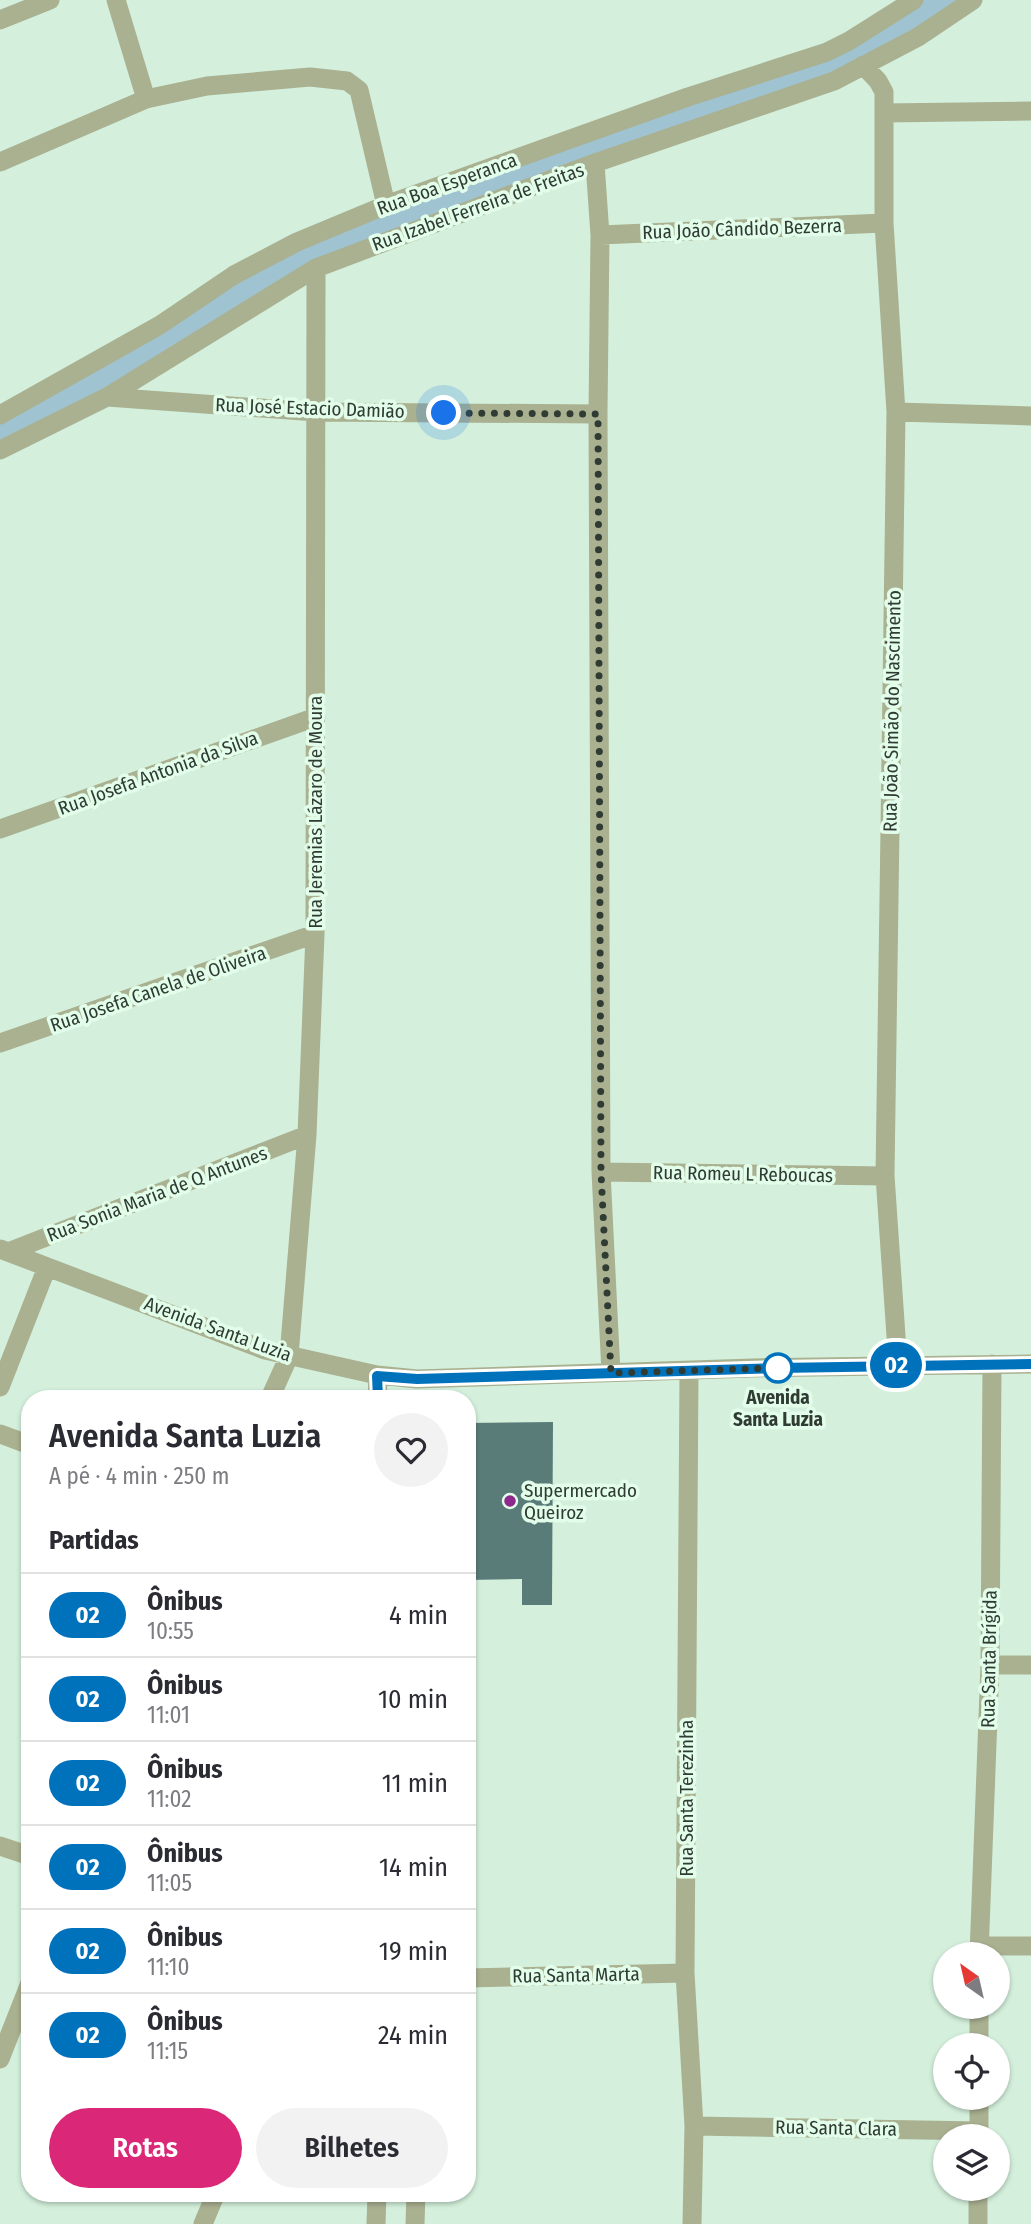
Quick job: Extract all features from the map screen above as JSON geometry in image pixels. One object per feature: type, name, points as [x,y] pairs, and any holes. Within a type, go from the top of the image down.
[{"type":"street","points":[[0,20],[50,0]]},
{"type":"street","points":[[116,0],[146,99]]},
{"type":"street","name":"Rua Boa Esperanca","points":[[0,415],[160,325],[234,275],[271,254],[386,205],[675,102],[827,52],[914,0]]},
{"type":"street","name":"Rua Izabel Ferreira de Freitas","points":[[0,450],[107,397],[316,268],[595,163],[834,80],[918,37],[974,0]]},
{"type":"street","name":"Rua João Simão do Nascimento","points":[[863,65],[884,92],[884,223],[896,412],[885,1176],[898,1365]]},
{"type":"street","points":[[0,162],[146,99],[206,86],[310,77],[347,81],[359,90],[386,205]]},
{"type":"street","points":[[884,113],[1031,111]]},
{"type":"street","points":[[595,163],[600,235],[598,414],[601,1172],[611,1373]]},
{"type":"street","name":"Rua João Cândido Bezerra","points":[[600,235],[884,223]]},
{"type":"street","name":"Rua Jeremias Lázaro de Moura","points":[[274,1390],[289,1356],[307,1135],[315,934],[316,268]]},
{"type":"street","name":"Rua José Estacio Damião","points":[[107,397],[316,412],[598,414]]},
{"type":"street","points":[[896,412],[1031,416]]},
{"type":"street","name":"Rua Josefa Antonia da Silva","points":[[0,829],[316,717]]},
{"type":"street","name":"Rua Josefa Canela de Oliveira","points":[[0,1043],[315,934]]},
{"type":"street","name":"Rua Sonia Maria de Q Antunes","points":[[4,1251],[307,1135]]},
{"type":"street","name":"Rua Romeu L Reboucas","points":[[601,1172],[885,1176]]},
{"type":"street","name":"Avenida Santa Luzia","points":[[4,1251],[265,1350],[377,1376],[417,1389],[611,1373],[1031,1364]]},
{"type":"street","points":[[0,1387],[47,1267]]},
{"type":"street","name":"Rua Santa Brígida","points":[[979,1942],[990,1665],[992,1364]]},
{"type":"street","name":"Rua Santa Terezinha","points":[[689,1372],[685,1973],[694,2126],[692,2224]]},
{"type":"street","points":[[377,1376],[378,1390]]},
{"type":"street","points":[[0,1434],[21,1442]]},
{"type":"street","points":[[990,1665],[1031,1665]]},
{"type":"street","points":[[0,1846],[21,1853]]},
{"type":"street","points":[[1010,1948],[1031,1946]]},
{"type":"street","name":"Rua Santa Marta","points":[[476,1978],[685,1973]]},
{"type":"street","points":[[0,2059],[21,2006]]},
{"type":"street","name":"Rua Santa Clara","points":[[694,2126],[933,2133]]},
{"type":"street","points":[[978,2201],[978,2224]]},
{"type":"street","points":[[203,2224],[212,2202]]},
{"type":"street","points":[[376,2224],[377,2202]]},
{"type":"street","points":[[415,2224],[416,2202]]},
{"type":"building","name":"Supermercado Queiroz","points":[[553,1422],[552,1605],[522,1605],[522,1579],[476,1580],[476,1423]]},
{"type":"waterway","points":[[0,435],[43,414],[292,265],[592,152],[834,68],[943,0]]},
{"type":"bus line","name":"02","points":[[378,1390],[377,1376],[417,1379],[778,1368],[1031,1364]]},
{"type":"place","name":"Avenida Santa Luzia","points":[[778,1368]]},
{"type":"place","name":"Supermercado Queiroz","points":[[510,1501]]},
{"type":"route","points":[[444,413],[598,414],[601,1172],[611,1373],[778,1368]]}]
